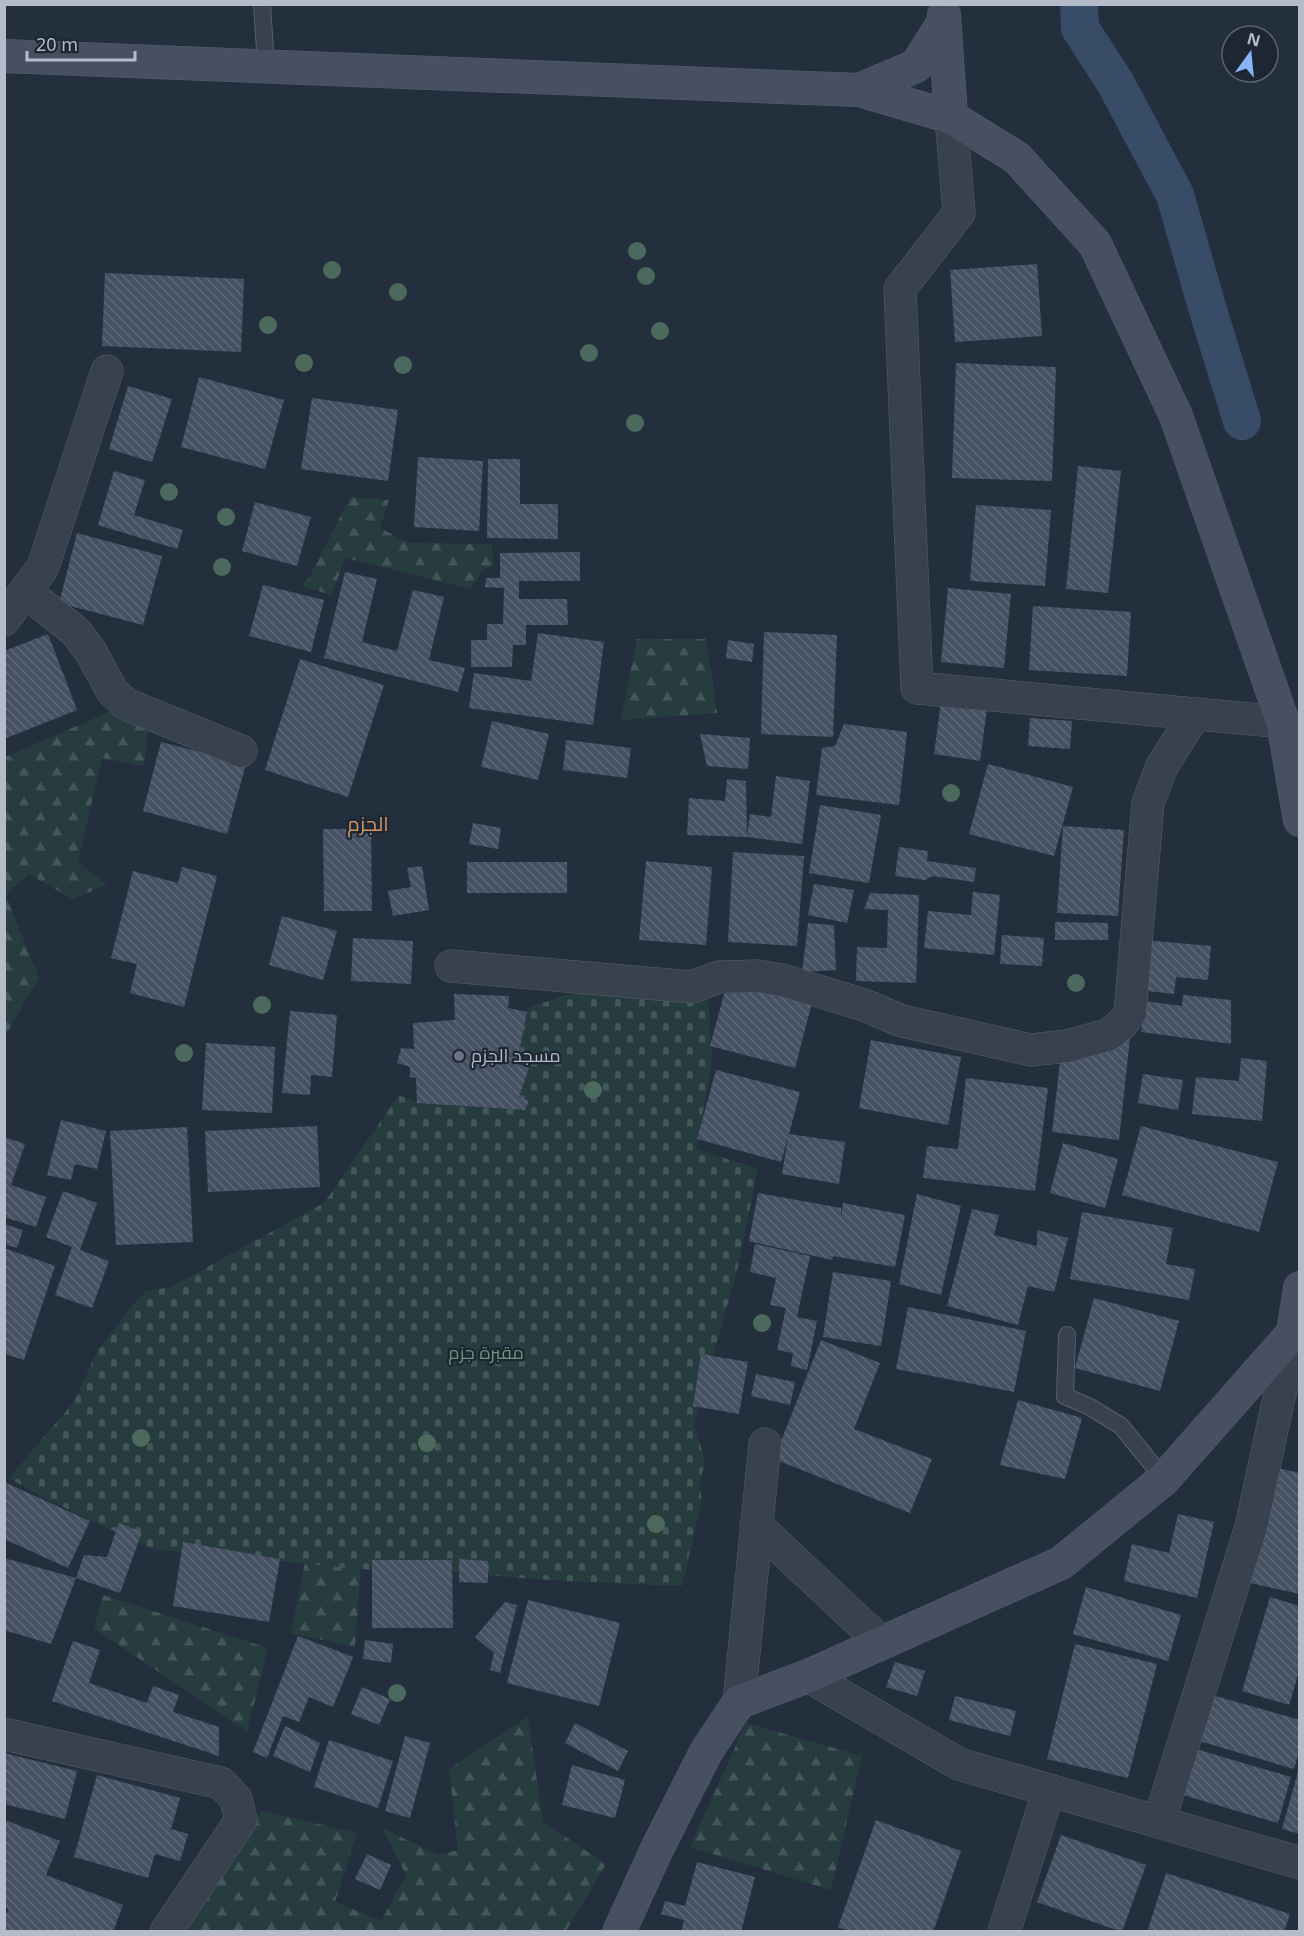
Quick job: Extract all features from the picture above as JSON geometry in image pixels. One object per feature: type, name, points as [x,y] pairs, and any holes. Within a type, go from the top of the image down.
[{"type":"street","points":[[859,90],[916,66],[944,13]]},
{"type":"street","points":[[944,13],[959,213],[900,289],[917,688],[1283,723]]},
{"type":"street","points":[[4,56],[859,90],[951,117],[1017,158],[1095,244],[1176,416],[1283,723],[1299,820]]},
{"type":"street","points":[[4,620],[43,567],[107,371]]},
{"type":"street","points":[[26,592],[76,632],[91,652],[112,692],[126,704],[241,751]]},
{"type":"street","points":[[451,966],[692,987],[719,977],[758,976],[782,980],[864,1005],[902,1021],[1031,1050],[1067,1047],[1108,1035],[1122,1024],[1130,1013],[1148,803],[1162,766],[1195,714]]},
{"type":"street","points":[[1159,1822],[1251,1527],[1293,1333],[1299,1288]]},
{"type":"street","points":[[739,1702],[808,1676],[1061,1563],[1164,1479],[1293,1333]]},
{"type":"street","points":[[619,1932],[656,1851],[706,1752],[739,1702],[765,1444]]},
{"type":"street","points":[[756,1525],[882,1643]]},
{"type":"street","points":[[808,1676],[958,1764],[1299,1863]]},
{"type":"street","points":[[4,1734],[221,1783],[236,1799],[241,1820],[166,1932]]},
{"type":"street","points":[[1004,1932],[1049,1790]]},
{"type":"lane","points":[[262,4],[266,66]]},
{"type":"lane","points":[[1067,1335],[1065,1396],[1090,1407],[1121,1426],[1164,1479]]},
{"type":"green space","points":[[350,497],[389,500],[380,528],[409,543],[492,544],[493,566],[482,571],[471,589],[346,558],[331,595],[302,586],[309,578]]},
{"type":"green space","points":[[637,639],[706,639],[717,713],[621,720]]},
{"type":"green space","points":[[114,710],[149,722],[144,766],[102,758],[78,862],[107,885],[72,899],[29,874],[6,896],[39,978],[5,1036],[5,757]]},
{"type":"green space","name":"مقبرة جزم","points":[[601,984],[708,997],[712,1064],[696,1149],[758,1169],[737,1271],[694,1424],[705,1462],[699,1485],[702,1500],[682,1586],[562,1581],[427,1570],[370,1570],[152,1549],[40,1496],[9,1478],[74,1402],[98,1350],[146,1291],[171,1287],[324,1203],[399,1095],[417,1103],[525,1110],[529,1101],[519,1097],[529,1068],[517,1063],[530,1007]]},
{"type":"green space","points":[[305,1562],[361,1564],[355,1647],[291,1633]]},
{"type":"green space","points":[[103,1595],[268,1648],[247,1732],[94,1628]]},
{"type":"green space","points":[[528,1717],[543,1822],[606,1864],[566,1931],[164,1932],[262,1811],[357,1833],[335,1902],[381,1921],[406,1875],[382,1828],[438,1855],[458,1850],[449,1769]]},
{"type":"green space","points":[[746,1723],[862,1756],[831,1890],[690,1847]]},
{"type":"building","points":[[1037,264],[1042,336],[955,342],[950,270]]},
{"type":"building","points":[[105,273],[244,279],[241,352],[102,346]]},
{"type":"building","points":[[956,363],[1056,367],[1052,481],[952,478]]},
{"type":"building","points":[[199,377],[284,400],[265,469],[181,447]]},
{"type":"building","points":[[128,386],[172,399],[152,462],[109,449]]},
{"type":"building","points":[[312,398],[398,410],[388,481],[301,469]]},
{"type":"building","points":[[418,457],[483,461],[479,531],[414,527]]},
{"type":"building","points":[[488,459],[520,459],[520,504],[558,504],[558,539],[487,538]]},
{"type":"building","points":[[1078,466],[1121,471],[1108,593],[1066,589]]},
{"type":"building","points":[[114,471],[145,480],[134,515],[183,530],[177,549],[98,525]]},
{"type":"building","points":[[255,502],[311,517],[297,566],[242,551]]},
{"type":"building","points":[[976,505],[1051,510],[1045,586],[970,581]]},
{"type":"building","points":[[77,533],[162,556],[143,625],[59,603]]},
{"type":"building","points":[[580,552],[580,581],[519,581],[519,599],[567,599],[568,625],[526,625],[526,645],[513,645],[512,667],[471,667],[471,640],[487,640],[487,624],[503,624],[504,588],[485,587],[486,578],[500,578],[500,553]]},
{"type":"building","points":[[345,572],[377,579],[362,642],[397,651],[413,590],[444,597],[429,660],[465,668],[458,692],[324,658]]},
{"type":"building","points":[[263,585],[324,600],[311,652],[249,636]]},
{"type":"building","points":[[948,588],[1011,594],[1004,668],[941,662]]},
{"type":"building","points":[[1033,606],[1131,612],[1127,676],[1029,670]]},
{"type":"building","points":[[764,632],[837,635],[833,737],[761,734]]},
{"type":"building","points":[[538,633],[604,642],[593,725],[469,708],[474,673],[531,681]]},
{"type":"building","points":[[48,634],[77,710],[4,739],[4,651]]},
{"type":"building","points":[[728,640],[754,644],[752,662],[726,658]]},
{"type":"building","points":[[300,659],[384,685],[348,797],[265,770]]},
{"type":"building","points":[[941,702],[987,709],[980,761],[934,754]]},
{"type":"building","points":[[1030,718],[1072,721],[1070,749],[1028,746]]},
{"type":"building","points":[[492,721],[549,734],[538,780],[481,767]]},
{"type":"building","points":[[844,724],[907,732],[899,805],[816,795],[822,748],[835,746]]},
{"type":"building","points":[[700,734],[750,738],[748,769],[707,766]]},
{"type":"building","points":[[566,740],[631,748],[627,778],[563,770]]},
{"type":"building","points":[[161,742],[246,764],[227,834],[143,811]]},
{"type":"building","points":[[988,764],[1073,787],[1054,856],[969,834]]},
{"type":"building","points":[[776,776],[810,781],[802,844],[747,837],[750,814],[771,817]]},
{"type":"building","points":[[727,779],[746,781],[747,837],[687,835],[689,798],[725,801]]},
{"type":"building","points":[[820,805],[881,815],[869,883],[809,873]]},
{"type":"building","points":[[473,823],[501,828],[498,849],[469,844]]},
{"type":"building","points":[[1063,826],[1124,830],[1118,916],[1057,913]]},
{"type":"building","points":[[323,829],[371,829],[372,911],[324,911]]},
{"type":"building","points":[[899,847],[928,851],[927,861],[976,868],[974,882],[932,876],[925,880],[895,876]]},
{"type":"building","points":[[733,852],[804,856],[797,946],[728,942]]},
{"type":"building","points":[[646,861],[712,867],[706,945],[639,940]]},
{"type":"building","points":[[467,862],[567,862],[567,893],[467,893]]},
{"type":"building","points":[[422,866],[429,910],[393,916],[388,891],[411,887],[407,868]]},
{"type":"building","points":[[182,867],[217,876],[184,1007],[130,993],[137,964],[111,958],[133,871],[178,883]]},
{"type":"building","points":[[814,884],[854,890],[847,923],[808,915]]},
{"type":"building","points":[[973,892],[1000,895],[994,955],[924,948],[928,911],[971,915]]},
{"type":"building","points":[[870,893],[919,895],[916,983],[856,981],[857,947],[887,948],[888,910],[864,909]]},
{"type":"building","points":[[282,916],[337,931],[323,980],[269,965]]},
{"type":"building","points":[[1055,922],[1108,923],[1108,940],[1055,940]]},
{"type":"building","points":[[808,923],[834,925],[836,970],[802,972]]},
{"type":"building","points":[[1002,935],[1044,938],[1042,966],[1000,964]]},
{"type":"building","points":[[353,938],[413,941],[411,984],[351,981]]},
{"type":"building","points":[[1144,940],[1211,946],[1208,980],[1176,977],[1174,994],[1139,990]]},
{"type":"building","points":[[729,976],[813,999],[795,1068],[710,1046]]},
{"type":"building","name":"مسجد الجزم","points":[[454,994],[509,996],[508,1008],[527,1012],[517,1063],[529,1068],[519,1097],[529,1101],[525,1110],[417,1103],[416,1078],[410,1077],[410,1067],[397,1063],[401,1048],[414,1049],[413,1023],[455,1020]]},
{"type":"building","points":[[1183,995],[1231,1000],[1231,1044],[1141,1032],[1145,1001],[1182,1006]]},
{"type":"building","points":[[290,1011],[337,1015],[332,1077],[311,1075],[310,1095],[282,1093]]},
{"type":"building","points":[[1130,1038],[1119,1140],[1052,1132],[1061,1053]]},
{"type":"building","points":[[871,1040],[961,1057],[948,1125],[859,1108]]},
{"type":"building","points":[[206,1043],[275,1047],[272,1113],[202,1110]]},
{"type":"building","points":[[1241,1058],[1267,1061],[1262,1121],[1192,1114],[1196,1077],[1239,1081]]},
{"type":"building","points":[[716,1070],[800,1092],[789,1134],[845,1142],[839,1184],[782,1174],[788,1137],[781,1162],[697,1139]]},
{"type":"building","points":[[1143,1074],[1183,1080],[1178,1110],[1138,1103]]},
{"type":"building","points":[[966,1078],[1048,1088],[1035,1191],[923,1178],[927,1146],[958,1149]]},
{"type":"building","points":[[61,1120],[106,1131],[97,1169],[75,1164],[71,1180],[47,1175]]},
{"type":"building","points":[[317,1126],[320,1187],[208,1192],[205,1131]]},
{"type":"building","points":[[1141,1126],[1278,1162],[1259,1232],[1122,1195]]},
{"type":"building","points":[[187,1127],[193,1242],[116,1245],[110,1131]]},
{"type":"building","points":[[4,1137],[25,1144],[11,1185],[46,1197],[36,1227],[4,1217]]},
{"type":"building","points":[[1063,1143],[1118,1159],[1105,1208],[1050,1193]]},
{"type":"building","points":[[63,1191],[97,1203],[80,1250],[109,1261],[92,1308],[55,1295],[72,1247],[46,1237]]},
{"type":"building","points":[[758,1193],[841,1208],[841,1216],[843,1203],[905,1215],[895,1267],[833,1256],[832,1260],[749,1241]]},
{"type":"building","points":[[917,1194],[961,1206],[941,1295],[899,1284]]},
{"type":"building","points":[[972,1209],[999,1215],[994,1235],[1037,1246],[1037,1230],[1068,1238],[1054,1292],[1028,1286],[1018,1325],[947,1306]]},
{"type":"building","points":[[1082,1212],[1173,1228],[1166,1264],[1195,1269],[1189,1300],[1070,1279]]},
{"type":"building","points":[[4,1224],[23,1230],[17,1248],[4,1244]]},
{"type":"building","points":[[755,1244],[810,1256],[797,1317],[817,1321],[807,1370],[791,1366],[793,1353],[777,1350],[786,1308],[770,1305],[776,1278],[750,1272]]},
{"type":"building","points":[[4,1248],[55,1266],[24,1360],[4,1354]]},
{"type":"building","points":[[833,1272],[891,1281],[881,1346],[823,1337]]},
{"type":"building","points":[[1094,1298],[1179,1321],[1160,1391],[1075,1368]]},
{"type":"building","points":[[908,1307],[1026,1331],[1014,1392],[896,1369]]},
{"type":"building","points":[[821,1340],[880,1363],[854,1429],[932,1459],[910,1513],[774,1459]]},
{"type":"building","points":[[701,1354],[748,1362],[739,1414],[693,1406]]},
{"type":"building","points":[[756,1374],[795,1382],[790,1405],[751,1396]]},
{"type":"building","points":[[1018,1400],[1082,1418],[1065,1479],[1000,1465]]},
{"type":"building","points":[[1277,1468],[1300,1473],[1300,1594],[1250,1583]]},
{"type":"building","points":[[4,1482],[90,1521],[68,1568],[4,1539]]},
{"type":"building","points":[[1178,1514],[1214,1522],[1197,1598],[1124,1581],[1132,1544],[1169,1553]]},
{"type":"building","points":[[119,1523],[142,1532],[120,1593],[76,1578],[84,1555],[107,1557]]},
{"type":"building","points":[[183,1542],[280,1559],[269,1622],[173,1606]]},
{"type":"building","points":[[4,1558],[76,1578],[51,1644],[4,1630]]},
{"type":"building","points":[[459,1559],[488,1561],[488,1583],[459,1582]]},
{"type":"building","points":[[372,1560],[452,1560],[453,1628],[372,1628]]},
{"type":"building","points":[[1086,1587],[1181,1615],[1168,1661],[1073,1634]]},
{"type":"building","points":[[1270,1597],[1300,1606],[1300,1668],[1289,1705],[1242,1691]]},
{"type":"building","points":[[528,1600],[620,1623],[599,1706],[507,1683]]},
{"type":"building","points":[[505,1602],[517,1605],[500,1673],[490,1670],[494,1653],[475,1637]]},
{"type":"building","points":[[298,1636],[353,1657],[333,1707],[309,1697],[299,1722],[283,1716],[267,1758],[253,1752]]},
{"type":"building","points":[[365,1640],[393,1644],[391,1663],[363,1659]]},
{"type":"building","points":[[73,1641],[100,1650],[89,1683],[147,1703],[153,1686],[179,1695],[173,1712],[219,1727],[219,1756],[52,1701]]},
{"type":"building","points":[[1075,1644],[1157,1664],[1128,1778],[1047,1759]]},
{"type":"building","points":[[895,1662],[925,1671],[917,1696],[886,1687]]},
{"type":"building","points":[[362,1687],[390,1699],[379,1725],[351,1714]]},
{"type":"building","points":[[1212,1695],[1300,1720],[1300,1749],[1294,1769],[1199,1741]]},
{"type":"building","points":[[955,1696],[1016,1711],[1010,1736],[949,1720]]},
{"type":"building","points":[[575,1723],[628,1751],[618,1771],[565,1743]]},
{"type":"building","points":[[285,1726],[320,1743],[310,1772],[273,1756]]},
{"type":"building","points":[[405,1736],[430,1743],[410,1818],[385,1811]]},
{"type":"building","points":[[329,1740],[393,1761],[378,1808],[314,1787]]},
{"type":"building","points":[[1196,1749],[1291,1777],[1278,1823],[1183,1795]]},
{"type":"building","points":[[4,1753],[77,1771],[65,1819],[4,1804]]},
{"type":"building","points":[[572,1765],[625,1780],[615,1818],[562,1805]]},
{"type":"building","points":[[1300,1768],[1300,1834],[1282,1829]]},
{"type":"building","points":[[97,1775],[180,1798],[171,1829],[188,1834],[180,1861],[155,1854],[148,1878],[74,1857]]},
{"type":"building","points":[[5,1820],[60,1841],[46,1875],[123,1905],[113,1932],[4,1932],[4,1914],[9,1911],[5,1906]]},
{"type":"building","points":[[876,1820],[961,1851],[933,1932],[850,1932],[838,1927]]},
{"type":"building","points":[[1061,1835],[1146,1865],[1122,1932],[1037,1902]]},
{"type":"building","points":[[367,1854],[391,1865],[380,1890],[355,1879]]},
{"type":"building","points":[[697,1862],[755,1877],[741,1932],[681,1932],[684,1920],[661,1914],[665,1901],[685,1906]]},
{"type":"building","points":[[1166,1873],[1290,1914],[1284,1932],[1147,1932]]},
{"type":"waterway","points":[[1079,4],[1080,28],[1116,84],[1175,195],[1242,421]]},
{"type":"place","name":"مسجد الجزم","points":[[459,1056]]},
{"type":"district","name":"الجزم","points":[[368,824]]}]
